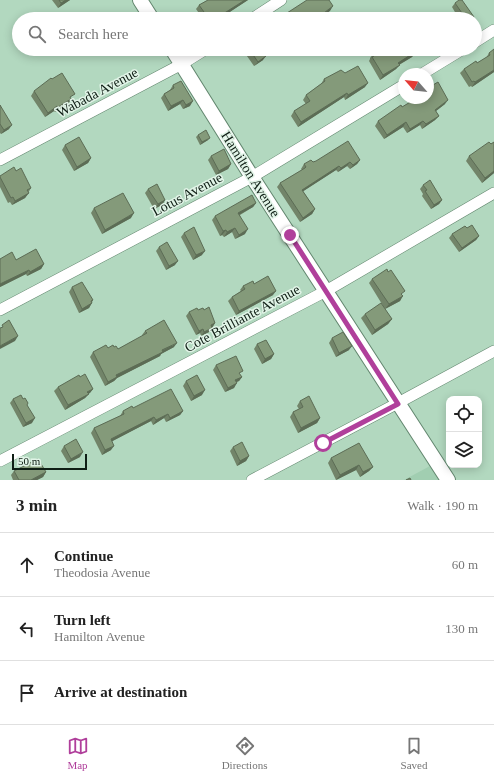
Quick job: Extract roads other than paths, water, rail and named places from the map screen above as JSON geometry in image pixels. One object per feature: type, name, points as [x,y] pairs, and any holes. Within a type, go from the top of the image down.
[{"type":"street","points":[[140,0],[148,12]]},
{"type":"street","points":[[263,12],[281,0]]},
{"type":"street","points":[[482,38],[494,30]]},
{"type":"street","name":"Hamilton Avenue","points":[[177,56],[252,177],[448,480]]},
{"type":"street","name":"Wabada Avenue","points":[[0,160],[195,56]]},
{"type":"street","points":[[432,68],[452,56]]},
{"type":"street","name":"Lotus Avenue","points":[[0,310],[252,177],[398,89]]},
{"type":"street","name":"Cote Brilliante Avenue","points":[[0,461],[326,291],[494,193]]},
{"type":"street","points":[[252,480],[398,404],[494,351]]}]
